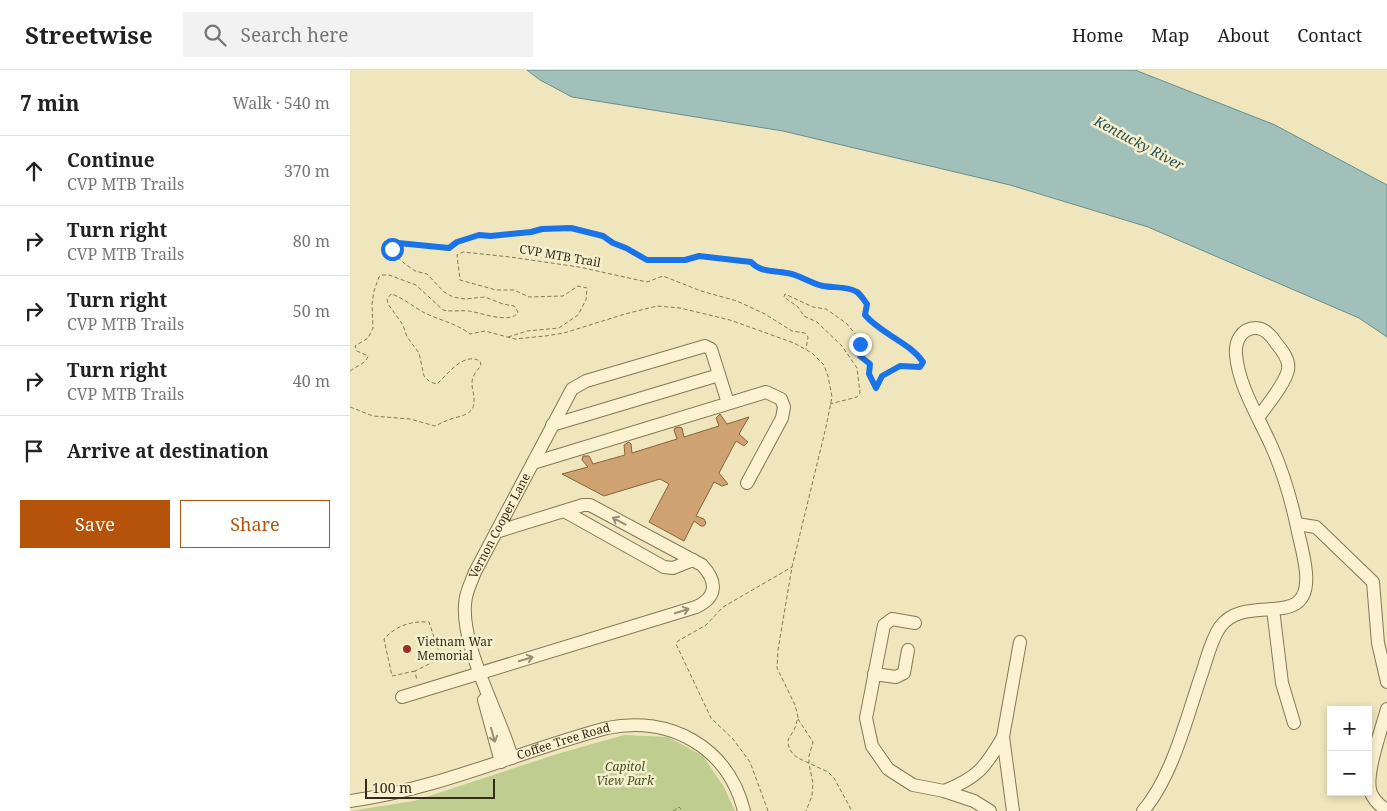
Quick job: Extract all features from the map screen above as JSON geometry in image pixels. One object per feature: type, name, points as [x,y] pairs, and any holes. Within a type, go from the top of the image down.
[{"type":"street","points":[[1144,811],[1162,783],[1172,761],[1210,650],[1220,627],[1235,613],[1294,606],[1305,593],[1306,572],[1297,524],[1283,473],[1258,418],[1240,374],[1236,354],[1237,339],[1246,330],[1257,328],[1271,335],[1286,356],[1288,369],[1258,418]]},
{"type":"street","name":"Vernon Cooper Lane","points":[[506,760],[488,717],[479,673],[466,626],[466,598],[475,572],[552,425],[572,389],[586,381],[706,346],[711,349],[719,375]]},
{"type":"street","points":[[552,425],[719,375],[728,402]]},
{"type":"street","points":[[533,463],[728,402],[766,392],[774,394],[781,399],[784,407],[782,418],[747,483]]},
{"type":"street","points":[[402,697],[704,603],[713,591],[713,581],[709,572],[702,565],[590,505],[583,505],[496,532]]},
{"type":"street","points":[[564,511],[664,567],[673,568],[693,560]]},
{"type":"street","points":[[1297,524],[1316,527],[1373,582],[1378,643],[1387,682]]},
{"type":"street","points":[[1274,609],[1282,683],[1294,723]]},
{"type":"street","points":[[915,622],[892,619],[884,625],[866,718],[872,746],[888,769],[913,784],[944,791],[974,801],[990,811]]},
{"type":"street","points":[[944,791],[962,784],[978,774],[991,758],[1002,737],[1020,642]]},
{"type":"street","points":[[874,674],[896,677],[904,673],[908,650]]},
{"type":"street","points":[[1387,709],[1371,765],[1369,784],[1371,793],[1377,803],[1387,810]]},
{"type":"street","name":"Coffee Tree Road","points":[[350,801],[408,790],[607,728],[631,724],[663,728],[681,734],[697,743],[719,762],[733,782],[744,811]]},
{"type":"street","points":[[1002,737],[1013,811]]},
{"type":"path","points":[[350,371],[368,359],[368,356],[357,351],[355,346],[368,338],[373,328],[372,304],[374,291],[379,278],[382,276],[389,275],[416,285],[443,310],[477,312],[493,317],[513,318],[518,312],[514,306],[485,297],[465,299],[453,297],[444,292],[426,274],[415,271],[395,255],[391,245],[398,243],[449,248],[457,242],[479,235],[491,236],[542,229],[571,228],[603,236],[647,260],[685,260],[699,256],[751,262],[756,268],[766,271],[786,272],[800,276],[809,282],[856,291],[867,304],[865,315],[872,323],[917,354],[923,362],[920,367],[900,366],[882,376],[876,388],[869,374],[870,364],[860,356],[860,344],[852,329],[826,309],[813,307],[785,294],[784,297],[798,307],[804,316],[816,322],[839,342],[857,368],[860,393],[857,397],[830,404]]},
{"type":"path","name":"CVP MTB Trail","points":[[506,338],[527,331],[559,328],[578,315],[586,300],[587,288],[578,286],[563,296],[529,297],[514,290],[496,290],[460,280],[457,255],[463,252],[510,257],[579,267],[647,282],[663,276],[701,291],[737,301],[765,314],[792,331],[806,333],[808,337],[806,349]]},
{"type":"path","points":[[350,408],[374,416],[410,419],[435,426],[447,420],[465,415],[473,408],[472,382],[474,374],[481,365],[480,361],[476,358],[463,360],[437,384],[426,380],[419,353],[388,304],[387,299],[391,294],[397,295],[424,313],[461,328],[470,334],[485,331],[501,336]]},
{"type":"path","points":[[768,811],[750,762],[733,738],[711,718],[676,644],[678,641],[706,626],[723,606],[792,567]]},
{"type":"path","points":[[418,621],[430,622],[441,658],[415,671],[392,676],[384,639],[398,627],[418,621]]},
{"type":"path","points":[[415,671],[420,691]]},
{"type":"path","points":[[798,719],[813,742],[809,756],[813,783],[812,796],[806,811]]},
{"type":"path","points":[[673,811],[679,807],[683,811]]},
{"type":"green space","name":"Capitol View Park","points":[[624,735],[668,737],[703,756],[724,787],[735,811],[350,811],[414,801],[557,754]]},
{"type":"water","name":"Kentucky River","points":[[527,70],[1135,70],[1275,125],[1387,185],[1387,337],[1359,318],[1148,227],[1010,185],[783,131],[572,97],[540,80]]},
{"type":"building","points":[[720,414],[727,424],[749,417],[739,434],[748,442],[744,446],[736,441],[719,473],[728,484],[722,486],[714,482],[696,516],[704,519],[706,523],[704,526],[701,526],[694,521],[684,541],[649,522],[669,484],[660,479],[604,496],[562,474],[588,467],[582,460],[583,456],[589,456],[593,464],[625,455],[624,445],[629,442],[632,453],[677,439],[675,428],[682,428],[684,437],[719,426],[716,418]]},
{"type":"place","name":"Vietnam War Memorial","points":[[407,649]]},
{"type":"route","points":[[392,249],[391,245],[398,243],[449,248],[457,242],[479,235],[491,236],[542,229],[571,228],[603,236],[647,260],[671,258],[685,260],[699,256],[751,262],[756,268],[766,271],[786,272],[800,276],[809,282],[856,291],[867,304],[865,315],[872,323],[917,354],[923,362],[920,367],[900,366],[882,376],[876,388],[869,376],[870,364],[860,356],[860,344]]}]
